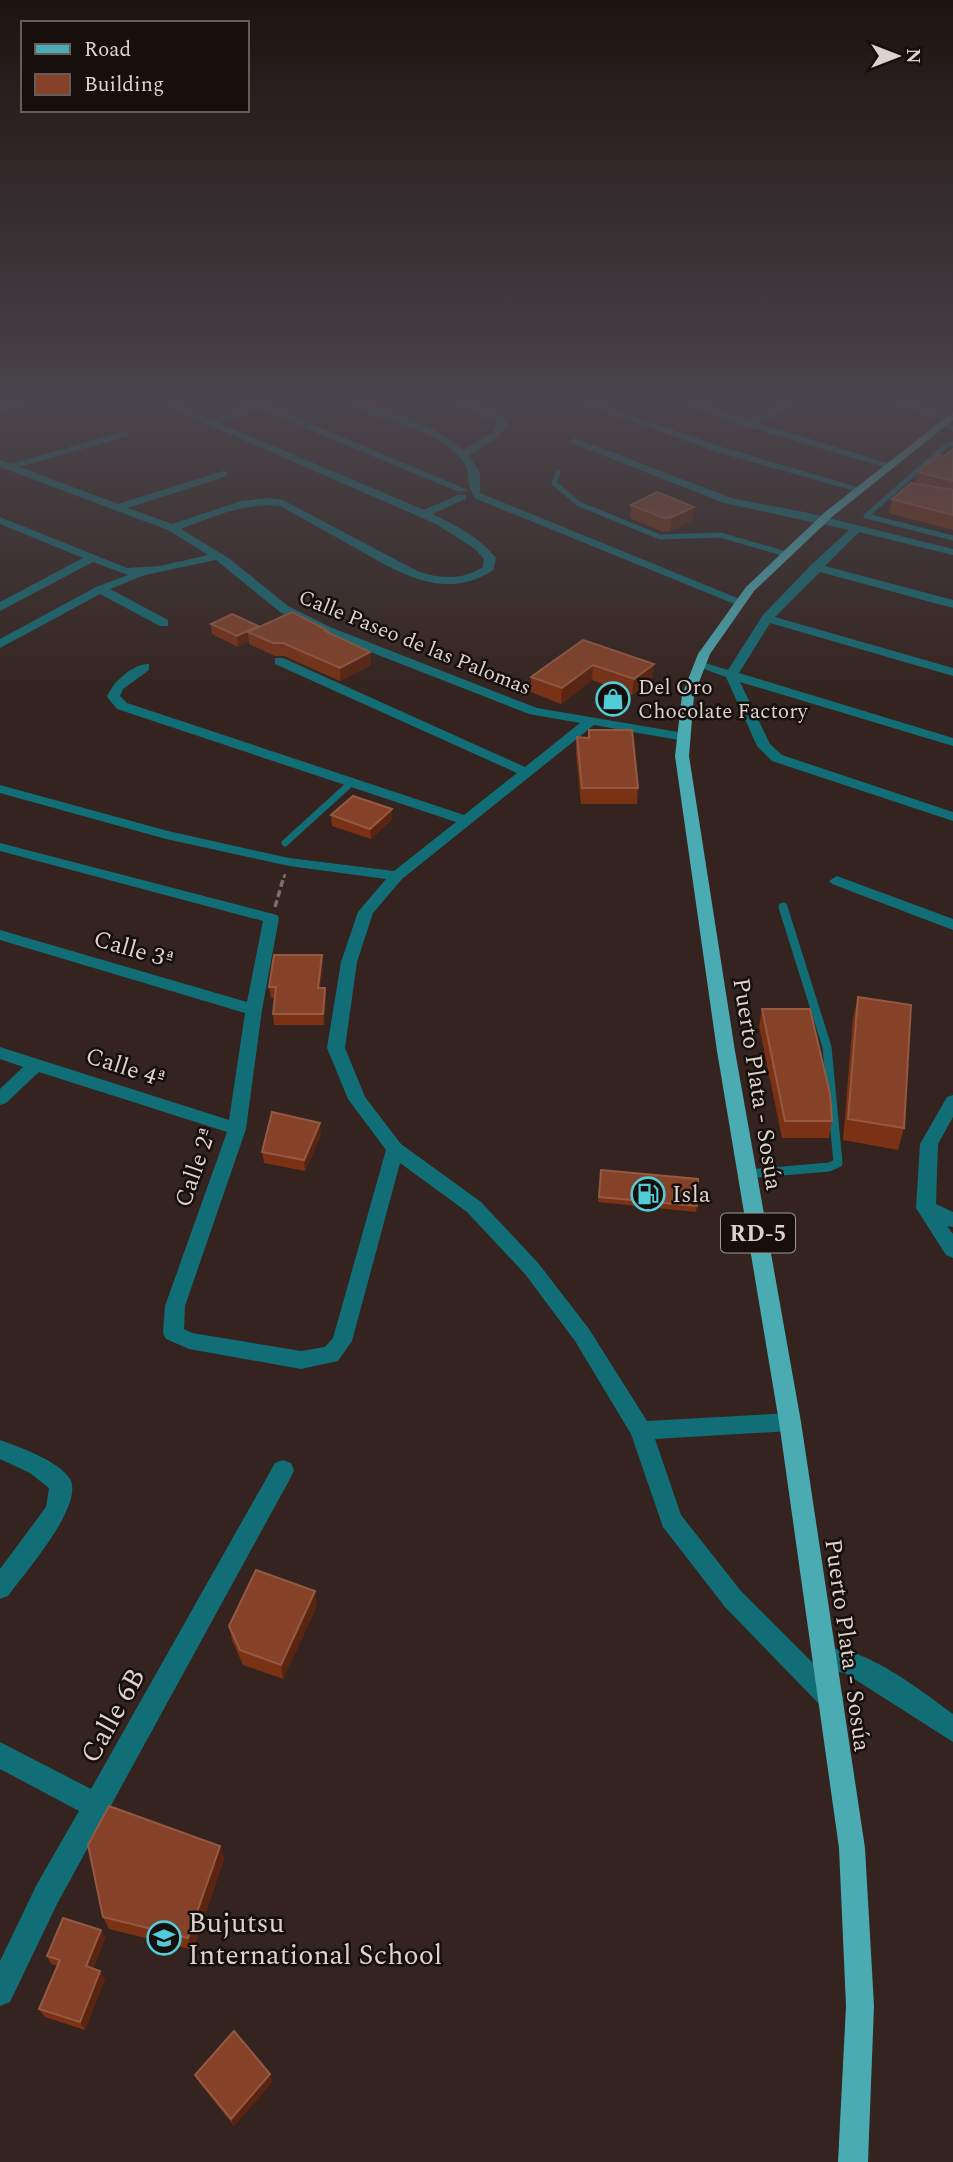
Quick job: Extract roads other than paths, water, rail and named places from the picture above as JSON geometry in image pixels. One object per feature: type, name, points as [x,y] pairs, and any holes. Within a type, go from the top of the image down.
[{"type":"main road","name":"Puerto Plata - Sosúa","points":[[840,505],[750,589],[704,654],[688,695],[682,756],[747,1174],[790,1422],[852,1848],[860,2006],[853,2162]]},
{"type":"street","name":"Calle Paseo de las Palomas","points":[[109,505],[172,528],[217,556],[284,609],[326,630],[534,711],[684,737]]},
{"type":"street","points":[[117,508],[127,505]]},
{"type":"street","points":[[172,528],[242,505]]},
{"type":"street","points":[[286,505],[421,578],[439,582],[460,581],[477,577],[489,568],[490,558],[484,549],[402,505]]},
{"type":"street","points":[[423,514],[441,505]]},
{"type":"street","points":[[506,505],[741,603]]},
{"type":"street","points":[[749,505],[823,519],[953,552]]},
{"type":"street","points":[[0,520],[90,559],[125,571],[144,573]]},
{"type":"street","points":[[731,675],[767,618],[858,528]]},
{"type":"street","points":[[0,644],[100,589],[144,573],[217,556]]},
{"type":"street","points":[[0,607],[90,559]]},
{"type":"street","points":[[816,568],[953,604]]},
{"type":"street","points":[[100,589],[164,623]]},
{"type":"street","points":[[767,618],[953,671]]},
{"type":"street","points":[[278,661],[526,772]]},
{"type":"street","points":[[699,665],[953,742]]},
{"type":"street","points":[[145,667],[117,687],[113,697],[122,706],[465,820]]},
{"type":"street","points":[[731,675],[764,746],[778,758],[953,817]]},
{"type":"street","points":[[591,721],[397,876],[366,912],[349,962],[336,1048],[357,1099],[395,1149],[474,1207],[531,1269],[582,1335],[641,1431],[671,1520],[733,1599],[831,1698]]},
{"type":"street","points":[[0,789],[166,835],[289,862],[397,876]]},
{"type":"street","name":"Calle 2ª","points":[[0,846],[271,918],[254,1010],[237,1129],[175,1306],[173,1332],[188,1342],[301,1360],[331,1354],[342,1342],[395,1149]]},
{"type":"street","points":[[837,881],[953,925]]},
{"type":"street","name":"Calle 3ª","points":[[0,934],[254,1010]]},
{"type":"street","name":"Calle 4ª","points":[[0,1053],[237,1129]]},
{"type":"street","points":[[0,1099],[36,1064]]},
{"type":"street","points":[[953,1101],[929,1144],[926,1209],[953,1250]]},
{"type":"street","points":[[926,1209],[953,1220]]},
{"type":"street","points":[[641,1431],[790,1422]]},
{"type":"street","points":[[0,1449],[38,1466],[61,1484],[57,1510],[0,1588]]},
{"type":"street","name":"Calle 6B","points":[[0,1993],[47,1894],[283,1470]]},
{"type":"street","points":[[825,1659],[848,1661],[914,1700],[953,1728]]},
{"type":"street","points":[[0,1755],[97,1806]]},
{"type":"lane","points":[[581,505],[660,537],[673,539],[707,534],[724,536],[786,554]]},
{"type":"lane","points":[[879,505],[866,516],[953,538]]},
{"type":"lane","points":[[285,843],[352,782]]},
{"type":"lane","points":[[747,1174],[830,1167],[838,1163],[827,1047],[783,907]]},
{"type":"place","name":"Del Oro Chocolate Factory","points":[[613,699]]},
{"type":"place","name":"Isla","points":[[648,1194]]},
{"type":"place","name":"Bujutsu International School","points":[[164,1938]]}]
